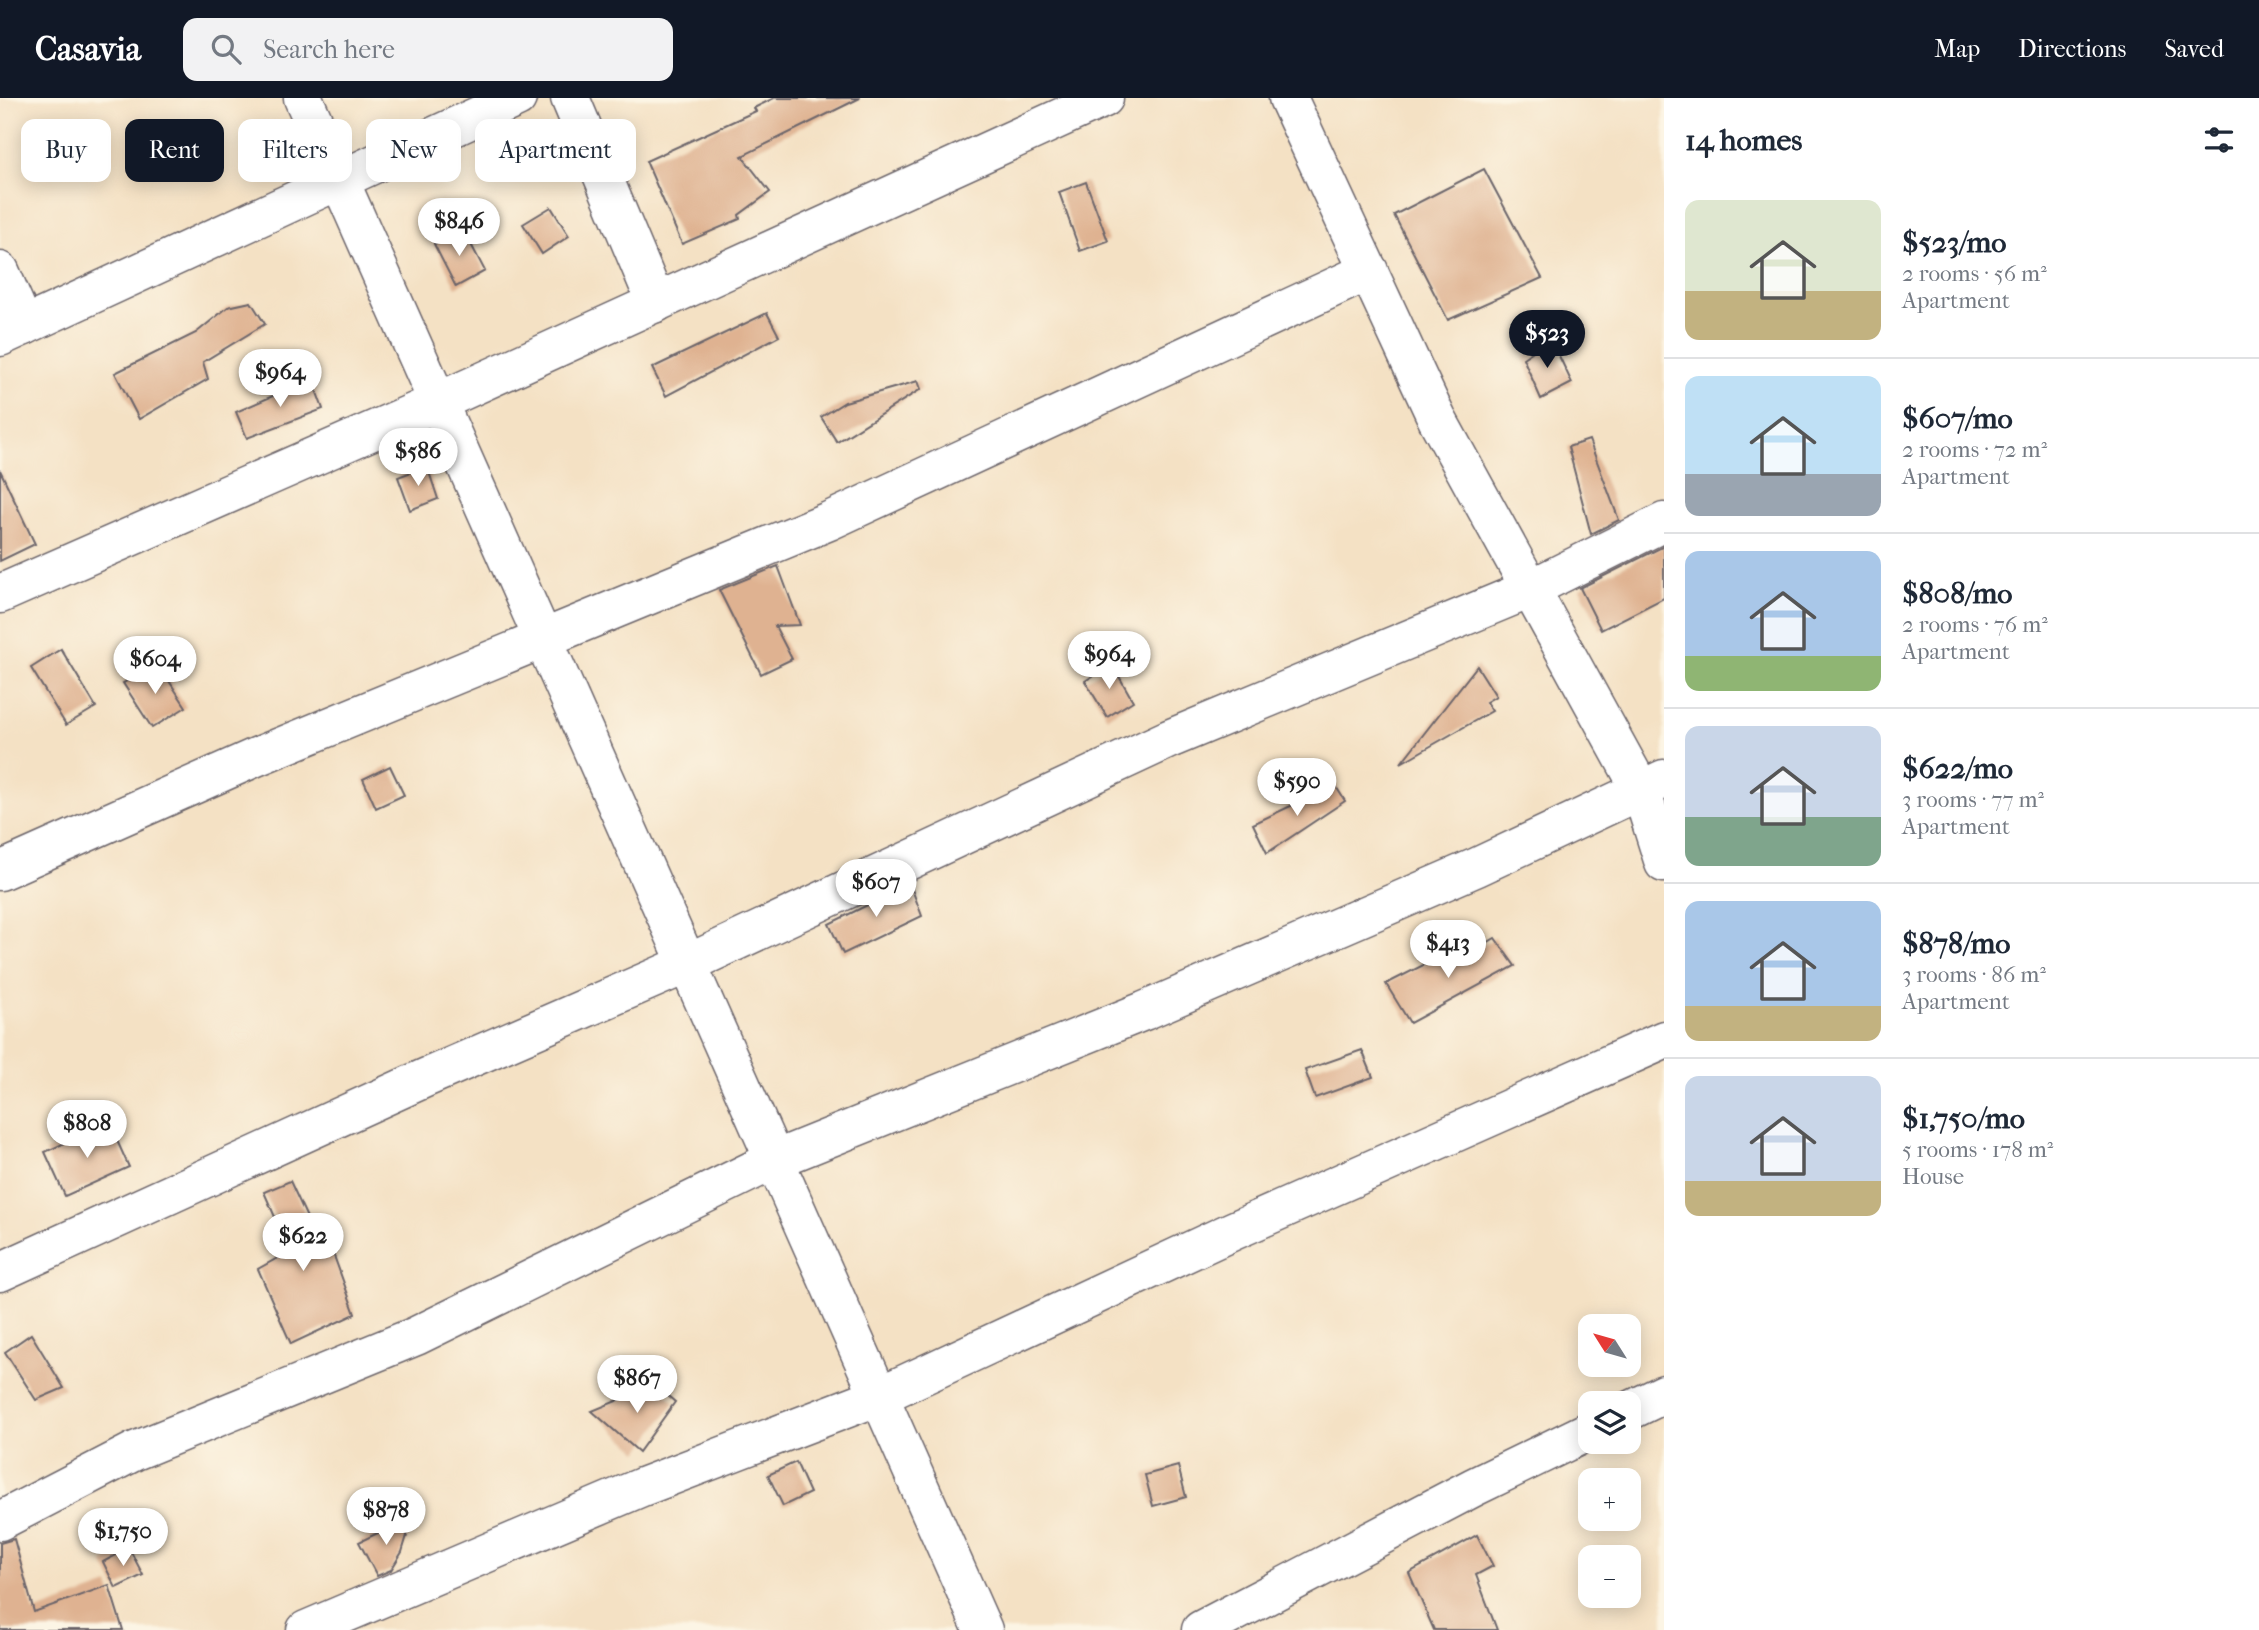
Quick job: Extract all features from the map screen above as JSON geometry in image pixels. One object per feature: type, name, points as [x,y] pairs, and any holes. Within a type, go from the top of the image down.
[{"type":"street","points":[[303,98],[312,119]]},
{"type":"street","points":[[352,172],[517,98]]},
{"type":"street","points":[[570,98],[656,303]]},
{"type":"street","points":[[0,594],[438,402],[1104,98]]},
{"type":"street","points":[[1288,98],[1437,419],[1530,589],[1652,785],[1664,863]]},
{"type":"street","points":[[0,271],[12,331],[330,182]]},
{"type":"street","points":[[341,182],[983,1630]]},
{"type":"street","points":[[0,871],[256,757],[829,521],[1368,271]]},
{"type":"street","points":[[0,1272],[425,1078],[687,964],[1169,739],[1530,589],[1664,522]]},
{"type":"street","points":[[0,1521],[135,1451],[416,1336],[774,1160],[1144,1012],[1477,867],[1652,785]]},
{"type":"street","points":[[306,1630],[642,1487],[879,1396],[1233,1231],[1664,1041]]},
{"type":"street","points":[[1641,1405],[1664,1394]]},
{"type":"street","points":[[1202,1630],[1474,1487],[1578,1436]]},
{"type":"building","points":[[774,98],[860,98],[742,156],[770,192],[739,215],[740,219],[682,244],[646,161],[756,111],[754,108]]},
{"type":"building","points":[[1484,169],[1542,278],[1448,320],[1394,215]]},
{"type":"building","points":[[1086,182],[1108,241],[1080,251],[1059,192]]},
{"type":"building","points":[[551,207],[569,236],[542,254],[523,224]]},
{"type":"building","points":[[463,229],[485,271],[456,287],[434,244]]},
{"type":"building","points":[[251,302],[265,324],[203,362],[208,379],[139,419],[115,373],[196,333],[228,307]]},
{"type":"building","points":[[767,313],[779,336],[666,396],[652,368]]},
{"type":"building","points":[[1551,339],[1572,383],[1541,399],[1523,358]]},
{"type":"building","points":[[312,379],[323,409],[247,438],[236,412]]},
{"type":"building","points":[[918,381],[921,389],[837,442],[821,417],[845,402]]},
{"type":"building","points":[[1589,440],[1619,520],[1591,534],[1568,447]]},
{"type":"building","points":[[427,466],[438,499],[410,510],[398,477]]},
{"type":"building","points":[[0,470],[35,544],[0,561]]},
{"type":"building","points":[[1664,546],[1664,598],[1601,630],[1580,588]]},
{"type":"building","points":[[778,566],[800,625],[775,626],[792,659],[761,674],[719,590]]},
{"type":"building","points":[[61,649],[96,707],[66,725],[31,668]]},
{"type":"building","points":[[158,664],[186,707],[152,728],[123,683]]},
{"type":"building","points":[[1112,664],[1133,701],[1107,717],[1085,681]]},
{"type":"building","points":[[1477,666],[1496,696],[1486,702],[1492,711],[1401,763]]},
{"type":"building","points":[[390,766],[404,795],[376,808],[363,779]]},
{"type":"building","points":[[1335,785],[1345,801],[1267,853],[1253,824]]},
{"type":"building","points":[[910,884],[922,916],[843,954],[829,924]]},
{"type":"building","points":[[1495,938],[1515,966],[1410,1023],[1386,984],[1443,955],[1448,966]]},
{"type":"building","points":[[1362,1050],[1373,1077],[1315,1098],[1305,1070]]},
{"type":"building","points":[[109,1123],[129,1167],[65,1196],[45,1152]]},
{"type":"building","points":[[290,1181],[320,1246],[329,1242],[355,1314],[291,1344],[258,1269],[290,1251],[264,1192]]},
{"type":"building","points":[[31,1334],[64,1388],[36,1400],[5,1352]]},
{"type":"building","points":[[655,1385],[675,1402],[639,1452],[592,1411]]},
{"type":"building","points":[[796,1462],[810,1493],[783,1506],[768,1475]]},
{"type":"building","points":[[1178,1466],[1186,1497],[1153,1506],[1145,1475]]},
{"type":"building","points":[[413,1516],[402,1552],[391,1570],[377,1576],[359,1542]]},
{"type":"building","points":[[1477,1535],[1493,1566],[1476,1575],[1497,1630],[1434,1630],[1409,1573]]},
{"type":"building","points":[[14,1539],[34,1612],[109,1585],[123,1630],[0,1630],[0,1543]]},
{"type":"building","points":[[129,1548],[143,1575],[116,1588],[103,1562]]}]
